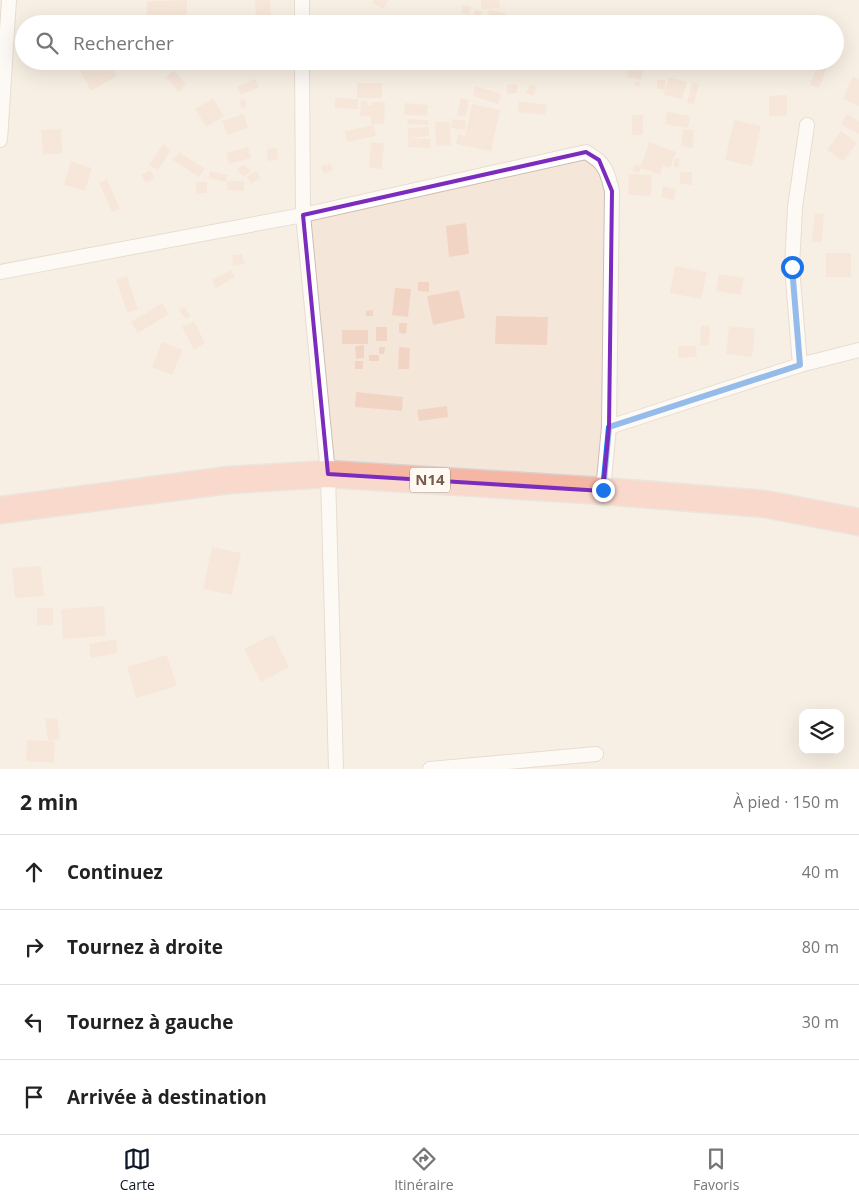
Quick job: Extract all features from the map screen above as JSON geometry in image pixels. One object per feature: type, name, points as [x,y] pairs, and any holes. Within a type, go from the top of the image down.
[{"type":"highway","name":"N14","points":[[0,510],[229,480],[328,474],[603,490],[765,504],[859,522]]},
{"type":"street","points":[[0,140],[9,0]]},
{"type":"street","points":[[302,0],[302,15]]},
{"type":"street","points":[[302,70],[304,215],[328,474],[336,769]]},
{"type":"street","points":[[800,365],[792,267],[795,207],[806,125]]},
{"type":"street","points":[[0,272],[304,215],[586,152],[599,160],[607,170],[612,191],[609,427],[603,490]]},
{"type":"street","points":[[609,427],[800,365],[859,350]]},
{"type":"street","points":[[430,769],[596,754]]},
{"type":"highlighted area","points":[[586,152],[599,160],[612,191],[609,427],[603,491],[328,474],[303,215]]},
{"type":"shaded area","points":[[0,0],[859,0],[859,769],[0,769]]},
{"type":"building","points":[[187,0],[187,15],[147,15],[147,1]]},
{"type":"building","points":[[255,0],[270,0],[271,15],[256,15]]},
{"type":"building","points":[[374,0],[389,0],[383,9],[372,2]]},
{"type":"building","points":[[481,0],[499,0],[500,8],[481,9]]},
{"type":"building","points":[[462,5],[471,6],[469,15],[461,13]]},
{"type":"building","points":[[475,10],[482,11],[481,15],[473,15]]},
{"type":"building","points":[[489,10],[506,13],[506,15],[489,15]]},
{"type":"building","points":[[80,70],[114,70],[117,76],[91,91]]},
{"type":"building","points":[[174,70],[186,85],[178,92],[166,77]]},
{"type":"building","points":[[629,70],[643,71],[641,80],[627,77]]},
{"type":"building","points":[[815,70],[826,70],[819,88],[810,85]]},
{"type":"building","points":[[853,76],[859,79],[859,106],[843,99]]},
{"type":"building","points":[[669,77],[687,82],[682,99],[664,95]]},
{"type":"building","points":[[255,79],[259,87],[241,95],[237,87]]},
{"type":"building","points":[[657,80],[665,80],[665,90],[657,89]]},
{"type":"building","points":[[635,82],[640,82],[640,87],[634,86]]},
{"type":"building","points":[[692,82],[699,84],[694,104],[687,103]]},
{"type":"building","points":[[357,83],[382,83],[382,98],[357,98]]},
{"type":"building","points":[[517,84],[517,93],[507,94],[507,85]]},
{"type":"building","points":[[530,84],[537,87],[533,96],[526,93]]},
{"type":"building","points":[[475,86],[502,94],[498,104],[473,96]]},
{"type":"building","points":[[787,95],[787,116],[769,116],[769,96]]},
{"type":"building","points":[[213,98],[224,116],[206,127],[195,109]]},
{"type":"building","points":[[244,98],[247,106],[242,109],[239,101]]},
{"type":"building","points":[[335,98],[358,99],[358,109],[335,108]]},
{"type":"building","points":[[461,98],[469,100],[466,117],[457,115]]},
{"type":"building","points":[[361,101],[368,102],[368,105],[372,106],[372,102],[385,102],[384,124],[371,124],[371,117],[360,116]]},
{"type":"building","points":[[519,101],[547,105],[545,115],[518,112]]},
{"type":"building","points":[[405,103],[428,105],[427,116],[404,115]]},
{"type":"building","points":[[472,104],[500,110],[491,151],[456,144],[458,134],[465,136]]},
{"type":"building","points":[[667,112],[690,116],[688,128],[665,124]]},
{"type":"building","points":[[244,114],[248,128],[227,135],[222,121]]},
{"type":"building","points":[[847,114],[859,121],[859,134],[841,125]]},
{"type":"building","points":[[632,115],[643,115],[643,135],[632,135]]},
{"type":"building","points":[[408,119],[428,120],[428,125],[407,124]]},
{"type":"building","points":[[452,119],[466,121],[465,130],[451,128]]},
{"type":"building","points":[[734,120],[761,126],[752,166],[725,160]]},
{"type":"building","points":[[435,122],[450,122],[451,145],[436,146]]},
{"type":"building","points":[[374,125],[376,136],[347,142],[345,131]]},
{"type":"building","points":[[429,127],[429,136],[408,138],[408,128]]},
{"type":"building","points":[[61,129],[62,153],[43,155],[41,130]]},
{"type":"building","points":[[683,129],[694,130],[693,148],[681,146]]},
{"type":"building","points":[[841,131],[857,143],[843,161],[827,150]]},
{"type":"building","points":[[408,138],[431,139],[430,148],[408,147]]},
{"type":"building","points":[[371,142],[384,143],[382,169],[369,168]]},
{"type":"building","points":[[649,142],[676,152],[670,168],[663,166],[660,175],[641,168],[639,173],[632,171],[635,164],[641,166]]},
{"type":"building","points":[[163,144],[171,150],[158,170],[149,165]]},
{"type":"building","points":[[248,147],[251,158],[229,164],[226,153]]},
{"type":"building","points":[[277,148],[278,160],[268,161],[267,149]]},
{"type":"building","points":[[179,152],[205,169],[199,177],[173,160]]},
{"type":"building","points":[[675,158],[680,159],[678,168],[673,166]]},
{"type":"building","points":[[71,161],[92,168],[85,191],[64,185]]},
{"type":"building","points":[[330,163],[333,170],[324,174],[321,166]]},
{"type":"building","points":[[244,164],[251,171],[244,177],[237,170]]},
{"type":"building","points":[[150,170],[155,178],[146,183],[141,175]]},
{"type":"building","points":[[210,171],[228,175],[226,182],[208,178]]},
{"type":"building","points":[[256,171],[261,178],[251,184],[247,177]]},
{"type":"building","points":[[680,172],[692,172],[692,185],[680,184]]},
{"type":"building","points":[[629,174],[652,175],[651,196],[628,195]]},
{"type":"building","points":[[107,179],[120,209],[112,212],[99,183]]},
{"type":"building","points":[[227,181],[244,181],[244,191],[227,190]]},
{"type":"building","points":[[196,182],[207,182],[207,193],[196,194]]},
{"type":"building","points":[[663,186],[676,189],[674,200],[661,197]]},
{"type":"building","points":[[815,213],[824,214],[822,242],[812,242]]},
{"type":"building","points":[[466,223],[469,254],[449,257],[446,226]]},
{"type":"building","points":[[826,253],[851,253],[851,277],[826,277]]},
{"type":"building","points":[[242,254],[244,264],[233,266],[232,255]]},
{"type":"building","points":[[675,266],[707,272],[701,299],[670,293]]},
{"type":"building","points":[[231,270],[235,277],[216,288],[212,280]]},
{"type":"building","points":[[719,274],[744,278],[741,295],[716,291]]},
{"type":"building","points":[[127,276],[138,310],[127,313],[116,280]]},
{"type":"building","points":[[418,282],[429,282],[429,292],[418,291]]},
{"type":"building","points":[[395,288],[411,289],[408,317],[392,315]]},
{"type":"building","points":[[459,290],[465,318],[433,325],[427,296]]},
{"type":"building","points":[[162,303],[169,314],[138,333],[131,322]]},
{"type":"building","points":[[184,307],[191,316],[186,319],[179,311]]},
{"type":"building","points":[[373,310],[373,316],[366,316],[366,311]]},
{"type":"building","points":[[496,316],[548,317],[547,345],[495,344]]},
{"type":"building","points":[[194,321],[205,343],[194,350],[182,327]]},
{"type":"building","points":[[399,323],[407,323],[406,334],[399,333]]},
{"type":"building","points":[[701,325],[710,326],[709,345],[700,345]]},
{"type":"building","points":[[729,326],[755,329],[752,357],[726,354]]},
{"type":"building","points":[[376,327],[387,327],[387,341],[376,341]]},
{"type":"building","points":[[342,330],[368,330],[368,344],[342,344]]},
{"type":"building","points":[[162,342],[183,350],[172,375],[152,367]]},
{"type":"building","points":[[364,345],[364,358],[356,359],[355,346]]},
{"type":"building","points":[[678,346],[696,346],[697,357],[678,358]]},
{"type":"building","points":[[379,347],[385,347],[384,354],[379,354]]},
{"type":"building","points":[[399,347],[410,348],[409,369],[398,369]]},
{"type":"building","points":[[369,355],[379,355],[379,361],[369,361]]},
{"type":"building","points":[[355,361],[363,361],[363,369],[355,369]]},
{"type":"building","points":[[356,392],[403,397],[402,411],[355,407]]},
{"type":"building","points":[[447,406],[448,417],[419,421],[417,410]]},
{"type":"building","points":[[212,547],[241,553],[232,595],[203,589]]},
{"type":"building","points":[[41,566],[44,596],[15,598],[12,568]]},
{"type":"building","points":[[104,606],[106,636],[63,639],[61,609]]},
{"type":"building","points":[[37,608],[53,608],[53,625],[37,625]]},
{"type":"building","points":[[273,634],[289,667],[261,682],[244,649]]},
{"type":"building","points":[[116,639],[118,653],[91,658],[89,644]]},
{"type":"building","points":[[167,655],[177,686],[136,698],[127,667]]},
{"type":"building","points":[[57,718],[60,739],[48,741],[45,719]]},
{"type":"building","points":[[27,740],[55,741],[54,763],[26,761]]},
{"type":"route","points":[[603,490],[609,427],[800,365],[792,267]]}]
